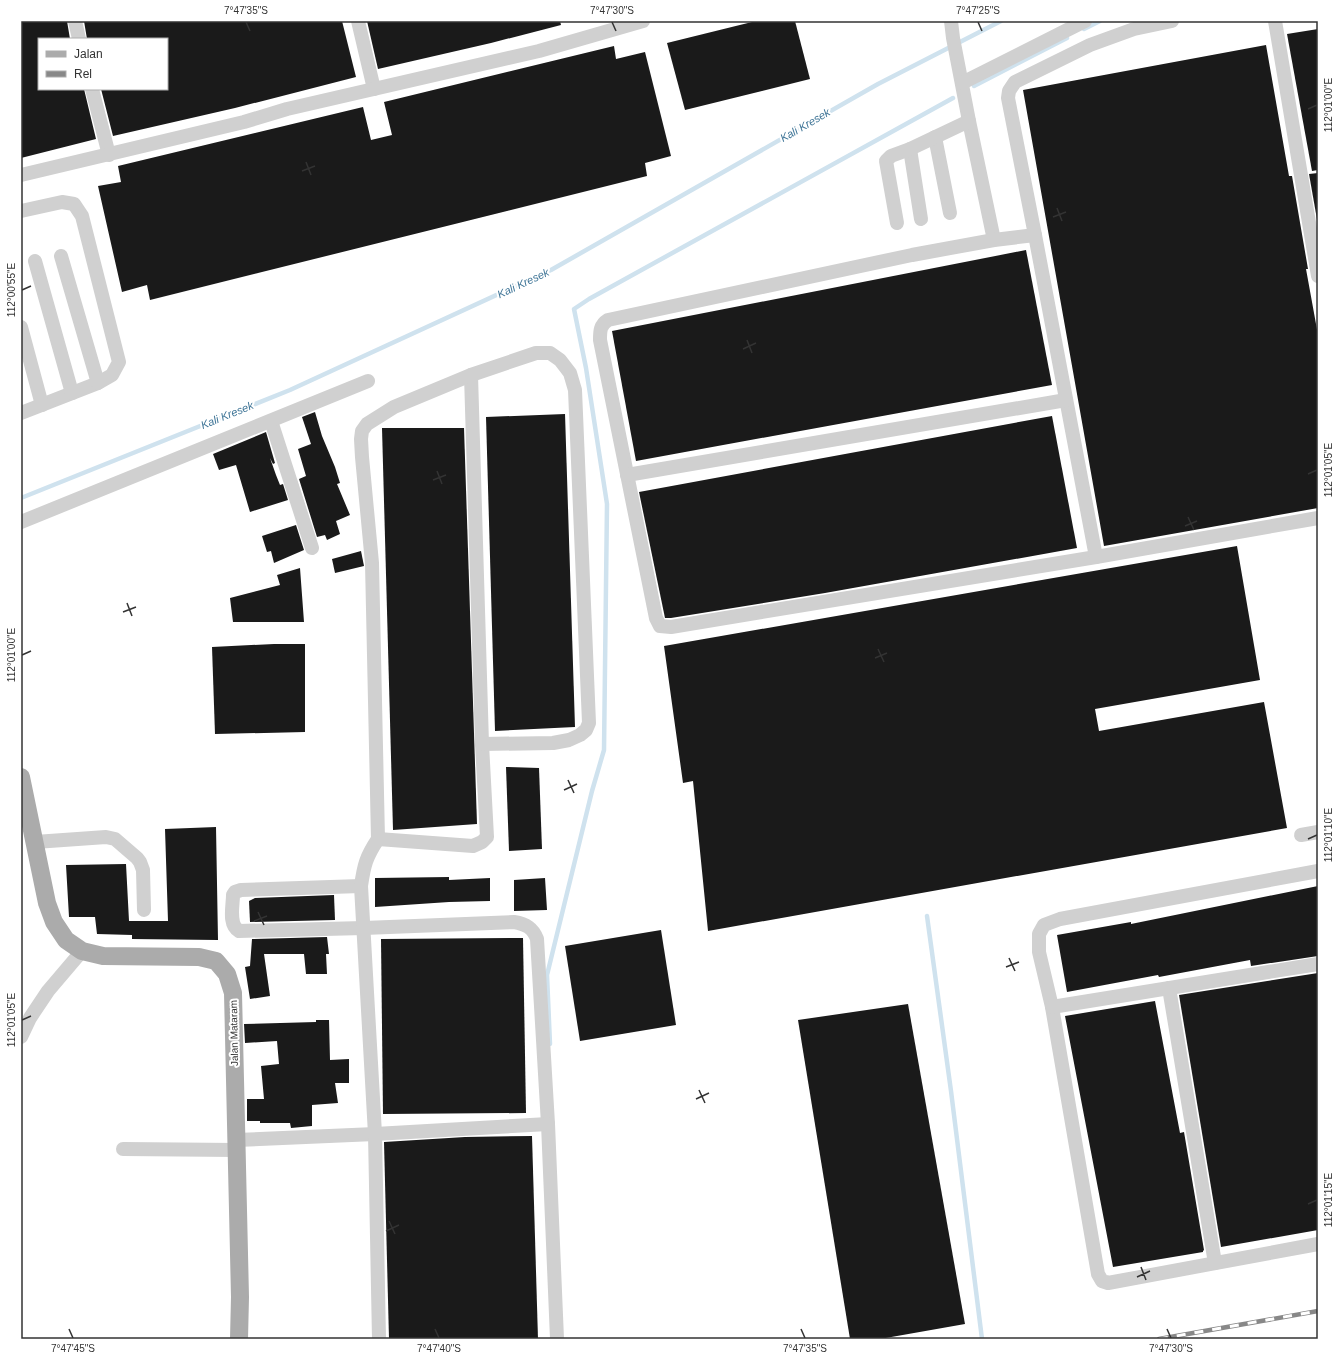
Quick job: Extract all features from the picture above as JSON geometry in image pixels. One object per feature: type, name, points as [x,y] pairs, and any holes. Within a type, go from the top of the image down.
[{"type":"main road","name":"Jalan Mataram","points":[[22,783],[47,903],[54,922],[66,940],[82,951],[104,956],[199,957],[216,962],[227,974],[233,993],[240,1297],[239,1339]]},
{"type":"street","points":[[75,21],[79,38]]},
{"type":"street","points":[[358,21],[374,89]]},
{"type":"street","points":[[21,175],[244,122],[287,109],[539,52],[622,24],[643,21]]},
{"type":"street","points":[[951,21],[969,121],[994,240]]},
{"type":"street","points":[[962,83],[1085,21]]},
{"type":"street","points":[[1096,557],[1008,98],[1009,91],[1015,82],[1090,45],[1134,29],[1172,21]]},
{"type":"street","points":[[1275,21],[1318,276]]},
{"type":"street","points":[[92,90],[109,155]]},
{"type":"street","points":[[897,223],[886,161],[891,156],[910,149],[969,121]]},
{"type":"street","points":[[935,137],[950,213]]},
{"type":"street","points":[[910,149],[921,219]]},
{"type":"street","points":[[21,211],[62,202],[74,204],[82,216],[118,362],[112,375],[98,383],[21,413]]},
{"type":"street","points":[[1035,235],[994,240],[912,255],[608,320],[603,323],[601,327],[600,340],[656,618],[660,626],[671,627],[1096,557],[1318,518]]},
{"type":"street","points":[[61,256],[98,383]]},
{"type":"street","points":[[34,261],[72,393]]},
{"type":"street","points":[[21,327],[42,405]]},
{"type":"street","points":[[379,1339],[375,1134],[361,886],[368,853],[378,840],[372,563],[362,457],[362,431],[368,424],[394,407],[471,375],[536,353],[550,353],[560,360],[570,373],[575,390],[589,723],[586,730],[580,735],[569,740],[553,743],[482,744]]},
{"type":"street","points":[[378,840],[474,846],[482,842],[486,837],[487,830],[482,744],[471,375]]},
{"type":"street","points":[[21,522],[368,381]]},
{"type":"street","points":[[627,475],[1066,400]]},
{"type":"street","points":[[271,421],[312,548]]},
{"type":"street","points":[[1301,835],[1318,832]]},
{"type":"street","points":[[34,842],[106,836],[115,839],[140,862],[143,870],[144,910]]},
{"type":"street","points":[[1318,871],[1060,919],[1044,925],[1039,934],[1039,952],[1052,1007],[1100,1277],[1102,1281],[1108,1283],[1318,1244]]},
{"type":"street","points":[[361,886],[241,890],[235,892],[233,895],[232,923],[234,928],[239,931],[514,922],[529,927],[537,939],[548,1124],[557,1339]]},
{"type":"street","points":[[21,1037],[30,1018],[48,991],[82,951]]},
{"type":"street","points":[[1052,1007],[1318,964]]},
{"type":"street","points":[[1169,988],[1215,1263]]},
{"type":"street","points":[[123,1150],[236,1145],[375,1134],[548,1124]]},
{"type":"building","points":[[21,21],[67,21],[70,38],[38,38],[38,90],[84,90],[96,139],[21,158]]},
{"type":"building","points":[[84,21],[342,21],[356,77],[235,108],[113,136],[101,90],[168,90],[168,38],[87,38]]},
{"type":"building","points":[[367,21],[560,21],[561,25],[378,69]]},
{"type":"building","points":[[756,21],[795,21],[810,79],[685,110],[667,43]]},
{"type":"building","points":[[1318,29],[1318,170],[1312,171],[1287,34]]},
{"type":"building","points":[[1266,45],[1289,176],[1292,176],[1318,335],[1318,508],[1104,546],[1023,90]]},
{"type":"building","points":[[614,46],[616,59],[645,52],[671,156],[645,163],[647,176],[150,300],[147,285],[122,292],[98,186],[121,182],[118,166],[363,107],[371,140],[392,135],[384,102]]},
{"type":"building","points":[[1318,173],[1318,225],[1309,174]]},
{"type":"building","points":[[1026,250],[1052,385],[636,461],[612,331]]},
{"type":"building","points":[[315,412],[322,436],[340,483],[337,484],[350,515],[336,521],[340,534],[327,540],[325,535],[317,537],[299,479],[306,476],[298,449],[311,444],[302,417]]},
{"type":"building","points":[[565,414],[575,727],[495,731],[486,417]]},
{"type":"building","points":[[1052,416],[1077,548],[825,593],[665,618],[639,492]]},
{"type":"building","points":[[382,428],[464,428],[477,824],[393,830]]},
{"type":"building","points":[[266,432],[275,463],[273,464],[270,458],[280,485],[283,484],[288,500],[250,512],[236,465],[219,470],[213,454]]},
{"type":"building","points":[[296,525],[304,550],[274,563],[271,551],[267,552],[262,536]]},
{"type":"building","points":[[1237,546],[1260,680],[1095,709],[1099,731],[1264,702],[1287,828],[708,931],[693,781],[683,783],[664,646]]},
{"type":"building","points":[[361,551],[364,566],[335,573],[332,559]]},
{"type":"building","points":[[300,568],[304,622],[233,622],[230,598],[280,585],[277,575]]},
{"type":"building","points":[[305,644],[305,732],[215,734],[212,647]]},
{"type":"building","points":[[506,767],[539,768],[542,849],[509,851]]},
{"type":"building","points":[[216,827],[218,940],[132,939],[132,935],[97,934],[95,917],[69,917],[66,865],[126,864],[129,921],[168,921],[165,829]]},
{"type":"building","points":[[449,877],[449,880],[490,878],[490,901],[375,907],[375,878]]},
{"type":"building","points":[[545,878],[547,910],[514,911],[514,880]]},
{"type":"building","points":[[1318,886],[1318,956],[1251,966],[1250,960],[1067,992],[1057,935],[1131,922],[1131,924]]},
{"type":"building","points":[[334,895],[335,920],[250,922],[249,901],[255,898]]},
{"type":"building","points":[[661,930],[676,1025],[580,1041],[565,946]]},
{"type":"building","points":[[327,937],[329,954],[326,954],[327,974],[306,974],[304,954],[264,954],[270,996],[250,999],[245,967],[250,966],[252,939]]},
{"type":"building","points":[[523,938],[526,1113],[383,1114],[381,939]]},
{"type":"building","points":[[1318,973],[1318,1230],[1221,1247],[1179,995]]},
{"type":"building","points":[[1155,1001],[1180,1133],[1184,1132],[1204,1250],[1203,1252],[1113,1267],[1065,1016]]},
{"type":"building","points":[[908,1004],[965,1324],[880,1339],[850,1339],[798,1020]]},
{"type":"building","points":[[316,1020],[329,1020],[330,1060],[349,1059],[349,1083],[335,1083],[338,1103],[312,1105],[312,1126],[291,1128],[290,1123],[260,1123],[260,1121],[247,1121],[247,1099],[264,1099],[261,1066],[279,1064],[277,1041],[245,1043],[244,1024],[316,1022]]},
{"type":"building","points":[[532,1136],[538,1339],[389,1339],[384,1142],[465,1137]]},
{"type":"waterway","name":"Kali Kresek","points":[[21,498],[290,390],[551,270],[878,84],[1001,21]]},
{"type":"waterway","points":[[1084,29],[1100,21]]},
{"type":"waterway","points":[[974,86],[1067,38]]},
{"type":"waterway","points":[[550,1044],[547,975],[592,791],[604,750],[607,504],[586,368],[574,309],[589,299],[953,98]]},
{"type":"waterway","points":[[927,916],[951,1091],[982,1339]]},
{"type":"railway","points":[[1159,1339],[1318,1311]]}]
